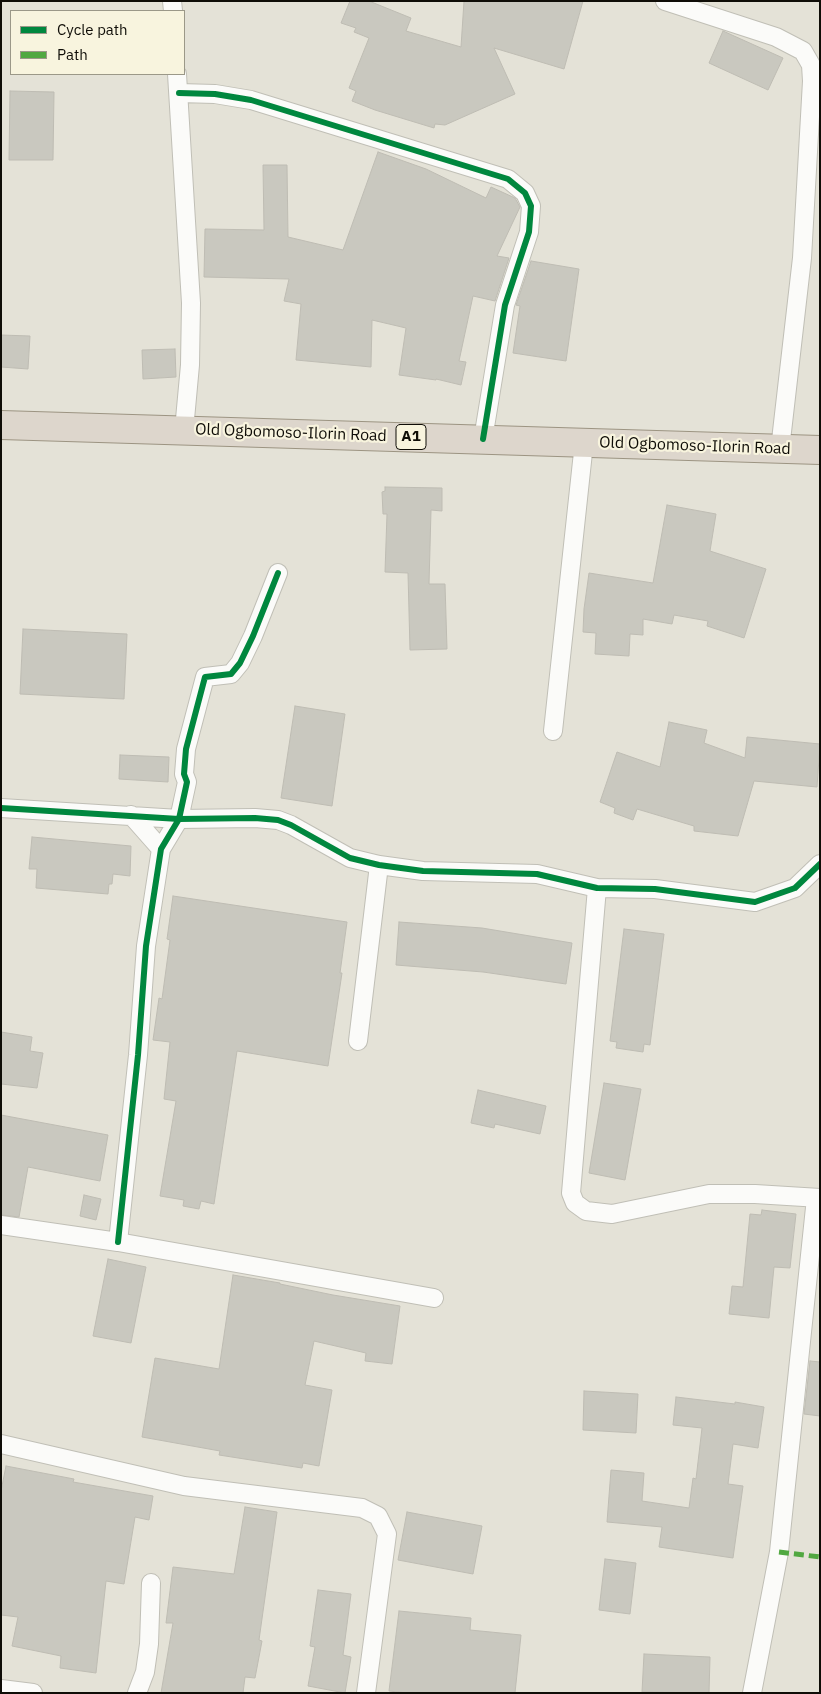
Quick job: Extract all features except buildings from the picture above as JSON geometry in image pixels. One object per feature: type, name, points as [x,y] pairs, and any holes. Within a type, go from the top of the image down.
[{"type":"highway","name":"Old Ogbomoso-Ilorin Road","points":[[1,425],[820,450]]},
{"type":"street","points":[[665,1],[776,37],[803,51],[815,67],[812,82],[802,258],[780,449]]},
{"type":"street","points":[[178,75],[190,303],[190,365],[184,430]]},
{"type":"street","points":[[179,93],[215,94],[252,100],[508,179],[525,192],[531,206],[530,232],[505,305],[483,440]]},
{"type":"street","points":[[553,731],[584,443]]},
{"type":"street","points":[[118,1242],[138,1055],[146,946],[161,849],[179,818],[187,782],[184,774],[186,749],[204,677],[232,674],[240,663],[254,636],[278,572]]},
{"type":"street","points":[[1,808],[179,818],[254,818],[278,820],[291,825],[350,858],[379,865],[423,870],[537,874],[597,888],[655,889],[755,902],[795,888],[820,864]]},
{"type":"street","points":[[131,815],[161,849]]},
{"type":"street","points":[[358,1041],[379,865]]},
{"type":"street","points":[[597,888],[570,1193],[575,1203],[586,1211],[612,1214],[709,1194],[754,1194],[818,1198],[779,1552],[752,1693]]},
{"type":"street","points":[[1,1225],[118,1242],[434,1298]]},
{"type":"street","points":[[1,1444],[184,1486],[362,1508],[378,1516],[387,1534],[366,1693]]},
{"type":"street","points":[[137,1693],[145,1672],[149,1644],[151,1583]]},
{"type":"street","points":[[1,1689],[33,1693]]},
{"type":"marked path","points":[[779,1552],[820,1557]]},
{"type":"cycle path","points":[[179,93],[215,94],[251,100],[508,179],[525,193],[531,206],[529,232],[505,305],[483,439]]},
{"type":"cycle path","points":[[118,1242],[138,1055],[146,946],[161,849],[179,819],[187,782],[184,774],[186,749],[205,677],[231,674],[240,663],[278,573]]},
{"type":"cycle path","points":[[1,808],[179,819],[255,818],[278,820],[291,825],[350,858],[379,865],[423,871],[537,874],[597,888],[655,889],[755,902],[795,888],[820,864]]}]
